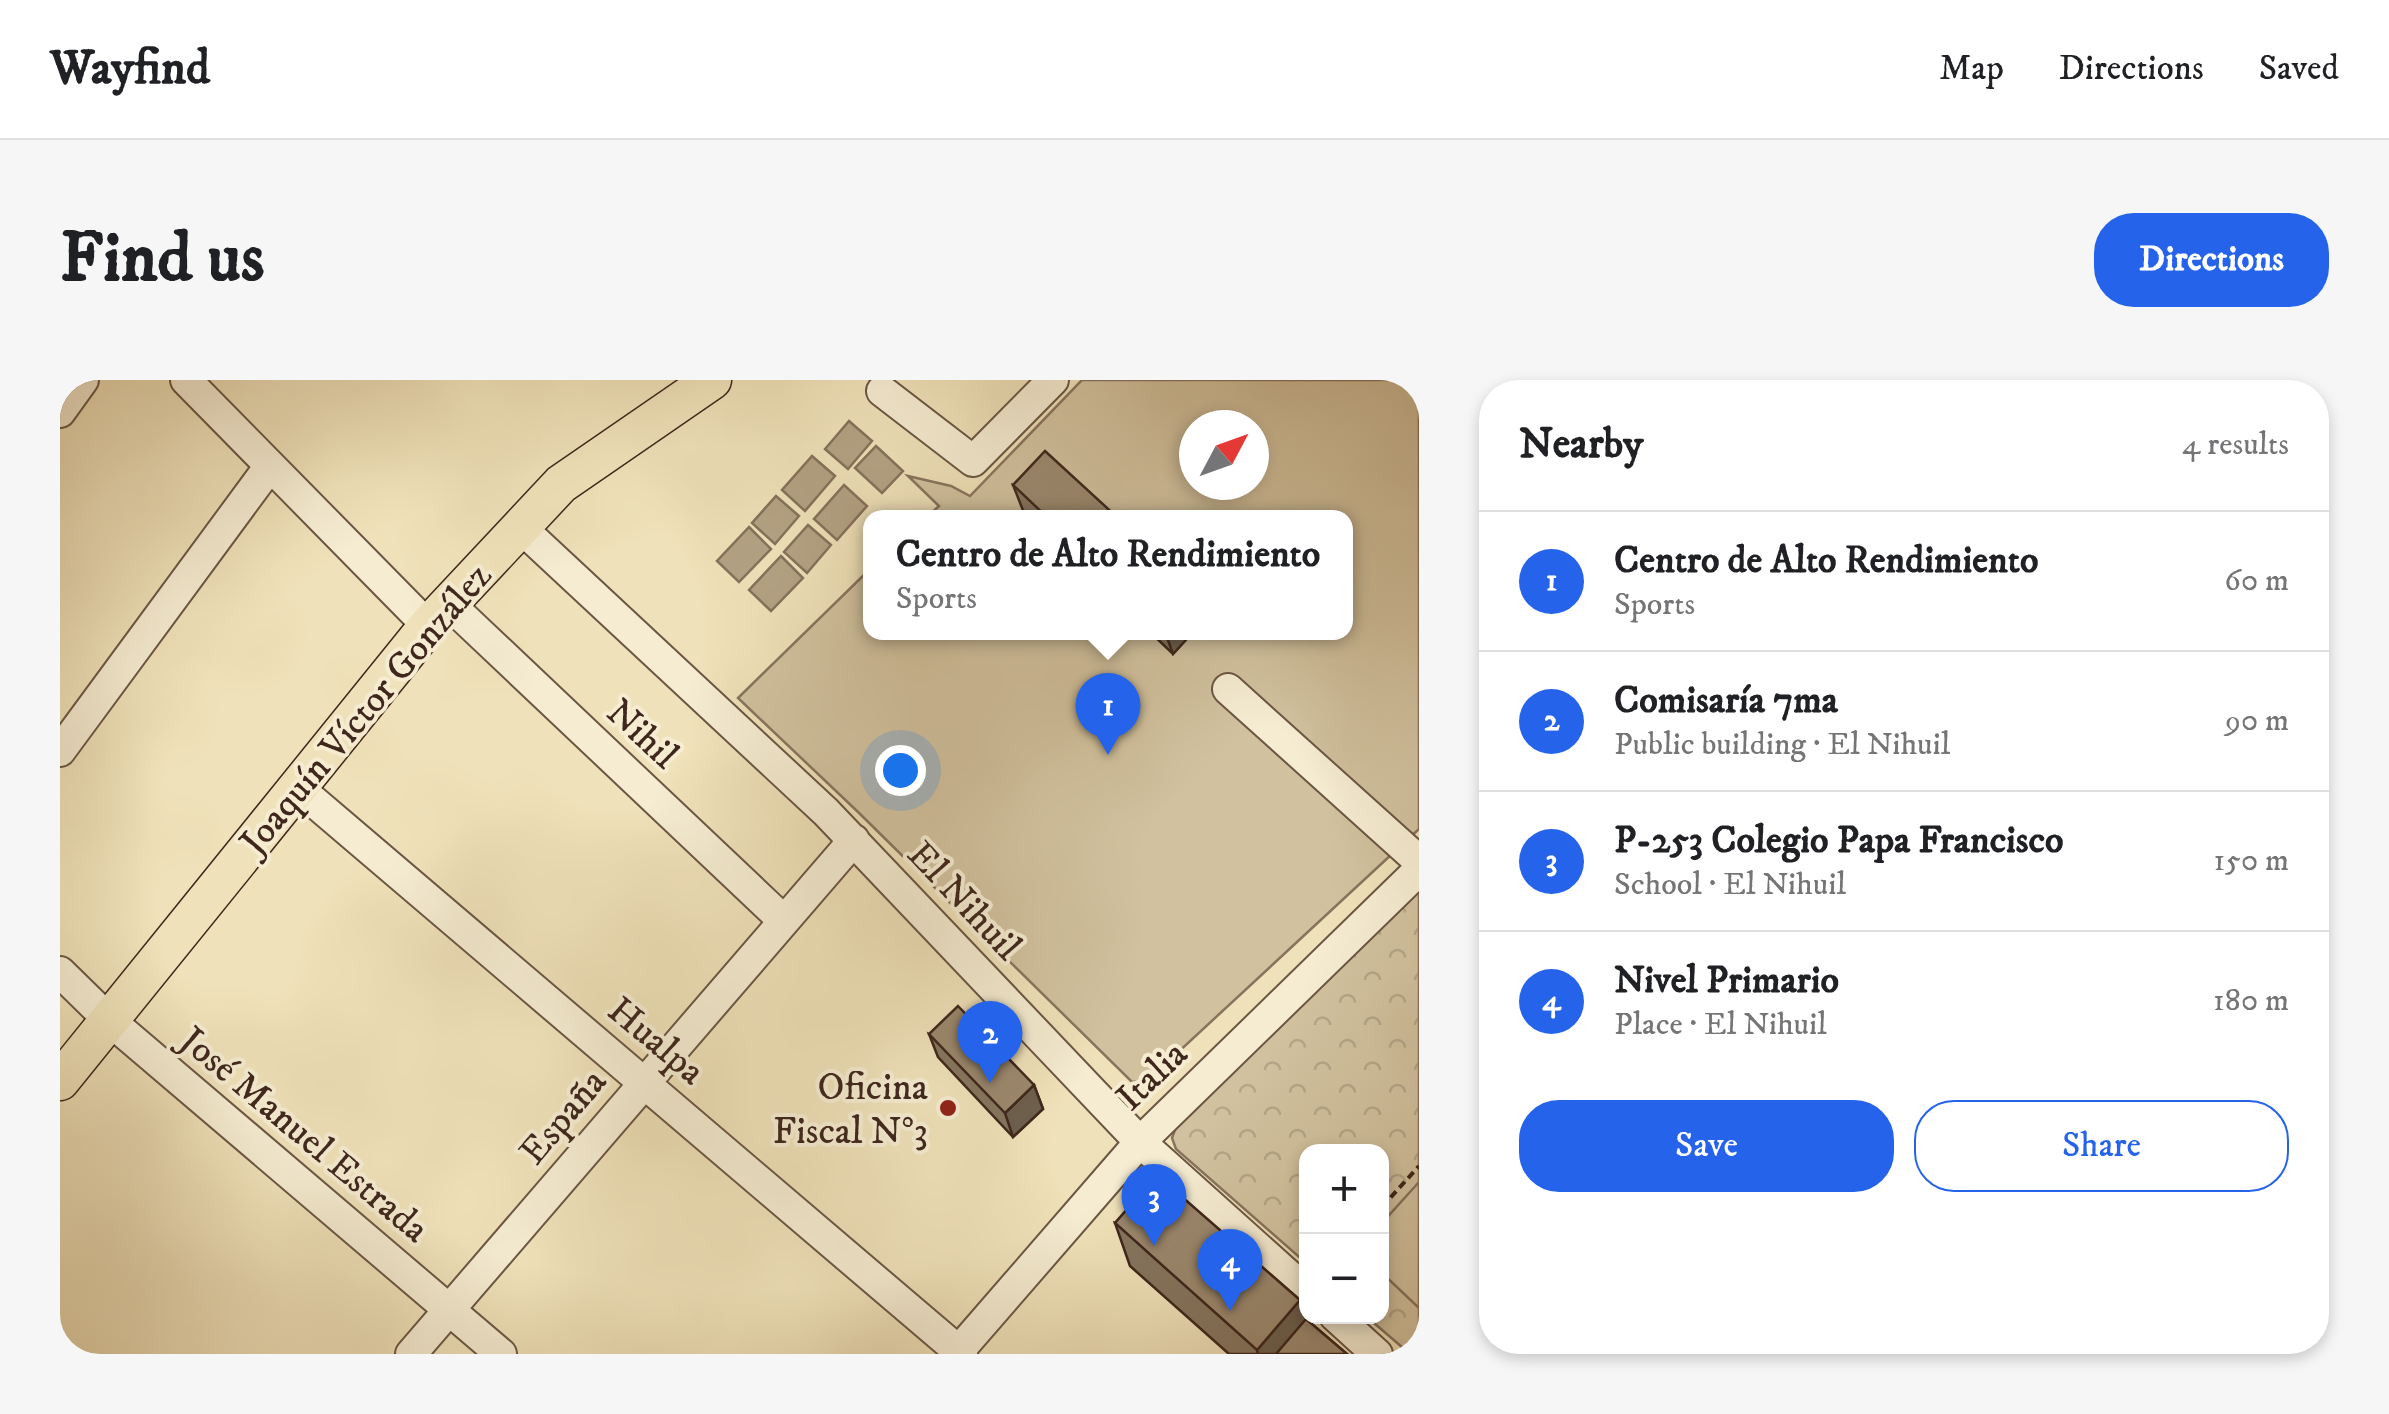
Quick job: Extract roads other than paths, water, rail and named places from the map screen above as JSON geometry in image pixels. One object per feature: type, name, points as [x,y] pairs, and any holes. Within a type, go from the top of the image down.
[{"type":"main road","name":"Joaquín Víctor González","points":[[60,1081],[438,615],[518,526],[561,484],[712,380]]},
{"type":"street","points":[[60,412],[82,380]]},
{"type":"street","points":[[186,380],[270,466],[438,615]]},
{"type":"street","points":[[882,392],[973,461],[1052,380]]},
{"type":"street","points":[[60,752],[270,466]]},
{"type":"street","name":"El Nihuil","points":[[518,526],[854,840],[1140,1142],[1299,1285]]},
{"type":"street","name":"Nihil","points":[[438,615],[783,920]]},
{"type":"street","points":[[1228,690],[1419,861]]},
{"type":"street","name":"Hualpa","points":[[298,788],[959,1353]]},
{"type":"street","name":"España","points":[[411,1354],[854,840]]},
{"type":"street","name":"Italia","points":[[959,1353],[1140,1142],[1419,870]]},
{"type":"street","name":"José Manuel Estrada","points":[[60,972],[108,1018],[501,1354]]},
{"type":"street","points":[[1344,1324],[1377,1354]]},
{"type":"place","name":"Centro de Alto Rendimiento","points":[[1108,755]]},
{"type":"place","name":"Comisaría 7ma","points":[[990,1083]]},
{"type":"place","name":"Oficina Fiscal N°3","points":[[948,1108]]},
{"type":"place","name":"P-253 Colegio Papa Francisco","points":[[1154,1246]]},
{"type":"place","name":"Nivel Primario","points":[[1230,1311]]}]
